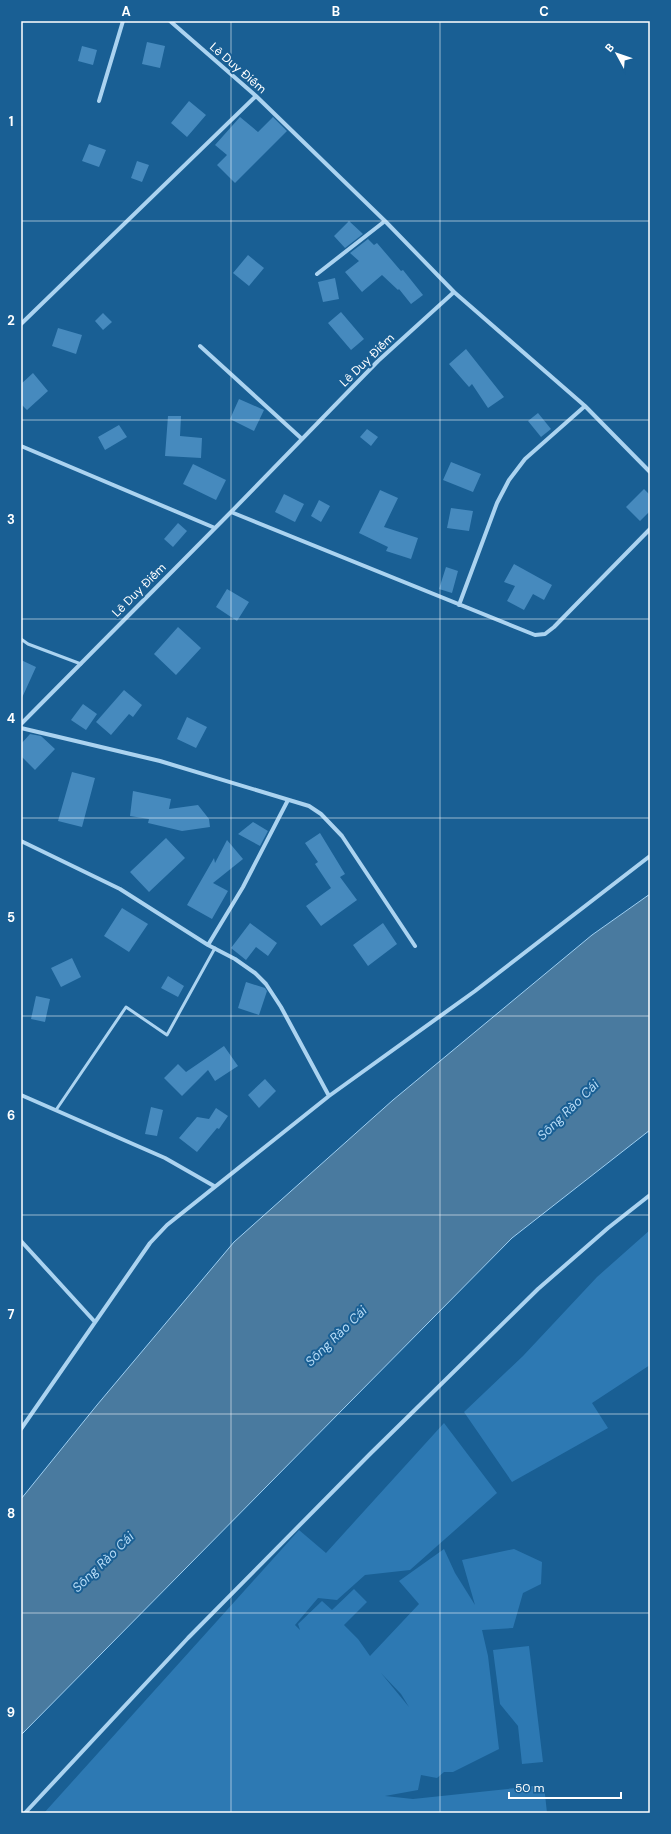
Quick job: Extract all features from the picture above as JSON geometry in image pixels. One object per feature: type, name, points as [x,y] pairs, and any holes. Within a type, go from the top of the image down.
[{"type":"street","points":[[99,101],[123,21]]},
{"type":"street","name":"Lê Duy Điếm","points":[[21,724],[378,361],[454,292],[385,221],[256,96],[170,21]]},
{"type":"street","points":[[21,324],[256,96]]},
{"type":"street","points":[[317,274],[385,221]]},
{"type":"street","points":[[454,292],[585,406],[650,472]]},
{"type":"street","points":[[200,346],[302,439]]},
{"type":"street","points":[[459,605],[497,503],[508,480],[525,460],[585,406]]},
{"type":"street","points":[[21,446],[215,528]]},
{"type":"street","points":[[231,512],[535,635],[545,634],[650,529]]},
{"type":"street","points":[[21,728],[160,761],[309,806],[333,825],[415,946]]},
{"type":"street","points":[[208,945],[243,887],[288,800]]},
{"type":"street","points":[[21,841],[120,889],[208,945],[235,959],[255,973],[266,984],[281,1007],[329,1096]]},
{"type":"street","points":[[21,1429],[150,1243],[167,1226],[214,1186],[329,1096],[475,991],[650,856]]},
{"type":"street","points":[[21,1095],[165,1158],[214,1186]]},
{"type":"street","points":[[25,1813],[188,1638],[370,1454],[538,1289],[608,1228],[650,1195]]},
{"type":"street","points":[[21,1241],[96,1322]]},
{"type":"lane","points":[[21,639],[28,644],[81,664]]},
{"type":"lane","points":[[56,1110],[126,1007],[167,1035],[215,948]]},
{"type":"shaded area","points":[[650,1230],[650,1365],[592,1403],[608,1428],[512,1482],[464,1412],[523,1356],[597,1277]]},
{"type":"shaded area","points":[[444,1423],[497,1493],[410,1570],[365,1575],[337,1600],[318,1598],[295,1625],[300,1630],[298,1624],[322,1601],[332,1610],[354,1589],[367,1602],[344,1625],[358,1639],[370,1656],[419,1604],[399,1581],[444,1549],[455,1573],[475,1605],[462,1560],[514,1549],[542,1562],[541,1584],[523,1593],[513,1628],[482,1630],[488,1656],[499,1749],[453,1772],[444,1772],[437,1778],[421,1775],[418,1790],[385,1796],[413,1799],[544,1785],[547,1813],[44,1813],[299,1530],[326,1553]],"holes":[[[381,1673],[401,1694],[409,1707]]]},
{"type":"shaded area","points":[[529,1646],[543,1762],[522,1764],[518,1726],[500,1704],[493,1650]]},
{"type":"water","name":"Sông Rào Cái","points":[[650,894],[650,1130],[512,1238],[21,1735],[21,1499],[97,1405],[234,1242],[393,1100],[592,935]]},
{"type":"building","points":[[147,42],[165,46],[160,68],[142,64]]},
{"type":"building","points":[[82,46],[97,50],[93,65],[78,61]]},
{"type":"building","points":[[189,101],[206,115],[187,137],[171,123]]},
{"type":"building","points":[[240,117],[258,132],[273,117],[287,131],[235,183],[217,165],[227,155],[215,145]]},
{"type":"building","points":[[89,144],[106,150],[99,167],[82,161]]},
{"type":"building","points":[[137,161],[149,165],[142,182],[131,178]]},
{"type":"building","points":[[349,221],[363,234],[345,248],[334,236]]},
{"type":"building","points":[[368,239],[374,245],[377,243],[401,271],[403,270],[423,295],[411,304],[399,289],[398,290],[382,275],[362,292],[345,272],[359,261],[350,253]]},
{"type":"building","points":[[248,255],[264,268],[249,286],[233,273]]},
{"type":"building","points":[[335,278],[339,299],[323,302],[318,282]]},
{"type":"building","points":[[341,312],[364,339],[351,350],[328,323]]},
{"type":"building","points":[[103,313],[112,322],[103,330],[95,321]]},
{"type":"building","points":[[58,328],[82,335],[76,354],[52,346]]},
{"type":"building","points":[[466,349],[504,397],[488,408],[472,384],[469,387],[449,364]]},
{"type":"building","points":[[33,373],[48,391],[27,410],[21,404],[21,384]]},
{"type":"building","points":[[239,399],[264,410],[254,431],[230,419]]},
{"type":"building","points":[[538,413],[551,429],[541,437],[528,421]]},
{"type":"building","points":[[168,416],[181,416],[180,436],[202,438],[201,458],[165,456]]},
{"type":"building","points":[[119,425],[127,437],[105,450],[98,437]]},
{"type":"building","points":[[367,429],[378,437],[371,446],[360,437]]},
{"type":"building","points":[[451,462],[481,474],[473,492],[443,480]]},
{"type":"building","points":[[193,464],[226,480],[216,500],[183,484]]},
{"type":"building","points":[[644,489],[650,495],[650,511],[640,521],[626,507]]},
{"type":"building","points":[[380,490],[398,498],[384,527],[418,538],[411,559],[386,551],[388,547],[359,533]]},
{"type":"building","points":[[284,494],[304,504],[295,522],[275,512]]},
{"type":"building","points":[[319,500],[330,506],[321,522],[311,516]]},
{"type":"building","points":[[451,508],[473,511],[469,531],[447,528]]},
{"type":"building","points":[[178,523],[187,531],[173,547],[164,539]]},
{"type":"building","points":[[514,564],[552,585],[544,600],[533,594],[524,610],[507,601],[515,586],[504,582]]},
{"type":"building","points":[[446,567],[458,571],[452,593],[439,589]]},
{"type":"building","points":[[227,589],[249,602],[237,621],[216,607]]},
{"type":"building","points":[[178,627],[201,648],[176,675],[154,654]]},
{"type":"building","points":[[21,660],[36,667],[21,700]]},
{"type":"building","points":[[124,690],[142,705],[133,717],[129,714],[111,735],[96,722]]},
{"type":"building","points":[[83,704],[97,714],[86,730],[71,720]]},
{"type":"building","points":[[187,717],[207,727],[196,748],[177,739]]},
{"type":"building","points":[[30,734],[41,736],[55,749],[35,770],[21,756],[21,744]]},
{"type":"building","points":[[72,772],[95,778],[82,827],[58,821]]},
{"type":"building","points":[[133,791],[171,799],[169,809],[198,805],[209,819],[210,827],[182,831],[148,823],[149,819],[130,816]]},
{"type":"building","points":[[253,822],[268,831],[260,846],[238,834]]},
{"type":"building","points":[[320,833],[345,874],[340,877],[357,900],[321,926],[306,906],[331,888],[315,864],[318,862],[305,843]]},
{"type":"building","points":[[166,838],[185,858],[149,892],[130,872]]},
{"type":"building","points":[[227,840],[243,859],[213,883],[228,891],[212,919],[187,905],[214,858],[215,863]]},
{"type":"building","points":[[122,908],[148,924],[129,952],[104,936]]},
{"type":"building","points":[[250,923],[277,943],[268,956],[256,947],[246,960],[231,948]]},
{"type":"building","points":[[383,923],[397,944],[368,966],[353,945]]},
{"type":"building","points":[[72,958],[81,977],[61,987],[51,968]]},
{"type":"building","points":[[168,976],[184,986],[178,997],[161,988]]},
{"type":"building","points":[[246,982],[265,988],[267,991],[259,1015],[238,1008]]},
{"type":"building","points":[[36,996],[50,999],[45,1022],[31,1019]]},
{"type":"building","points":[[224,1046],[238,1066],[215,1081],[208,1070],[182,1096],[164,1078],[178,1064],[186,1072]]},
{"type":"building","points":[[265,1079],[276,1091],[259,1108],[248,1095]]},
{"type":"building","points":[[151,1107],[163,1110],[157,1136],[145,1134]]},
{"type":"building","points":[[216,1108],[228,1116],[219,1129],[217,1128],[197,1152],[179,1138],[197,1117],[209,1119]]}]
